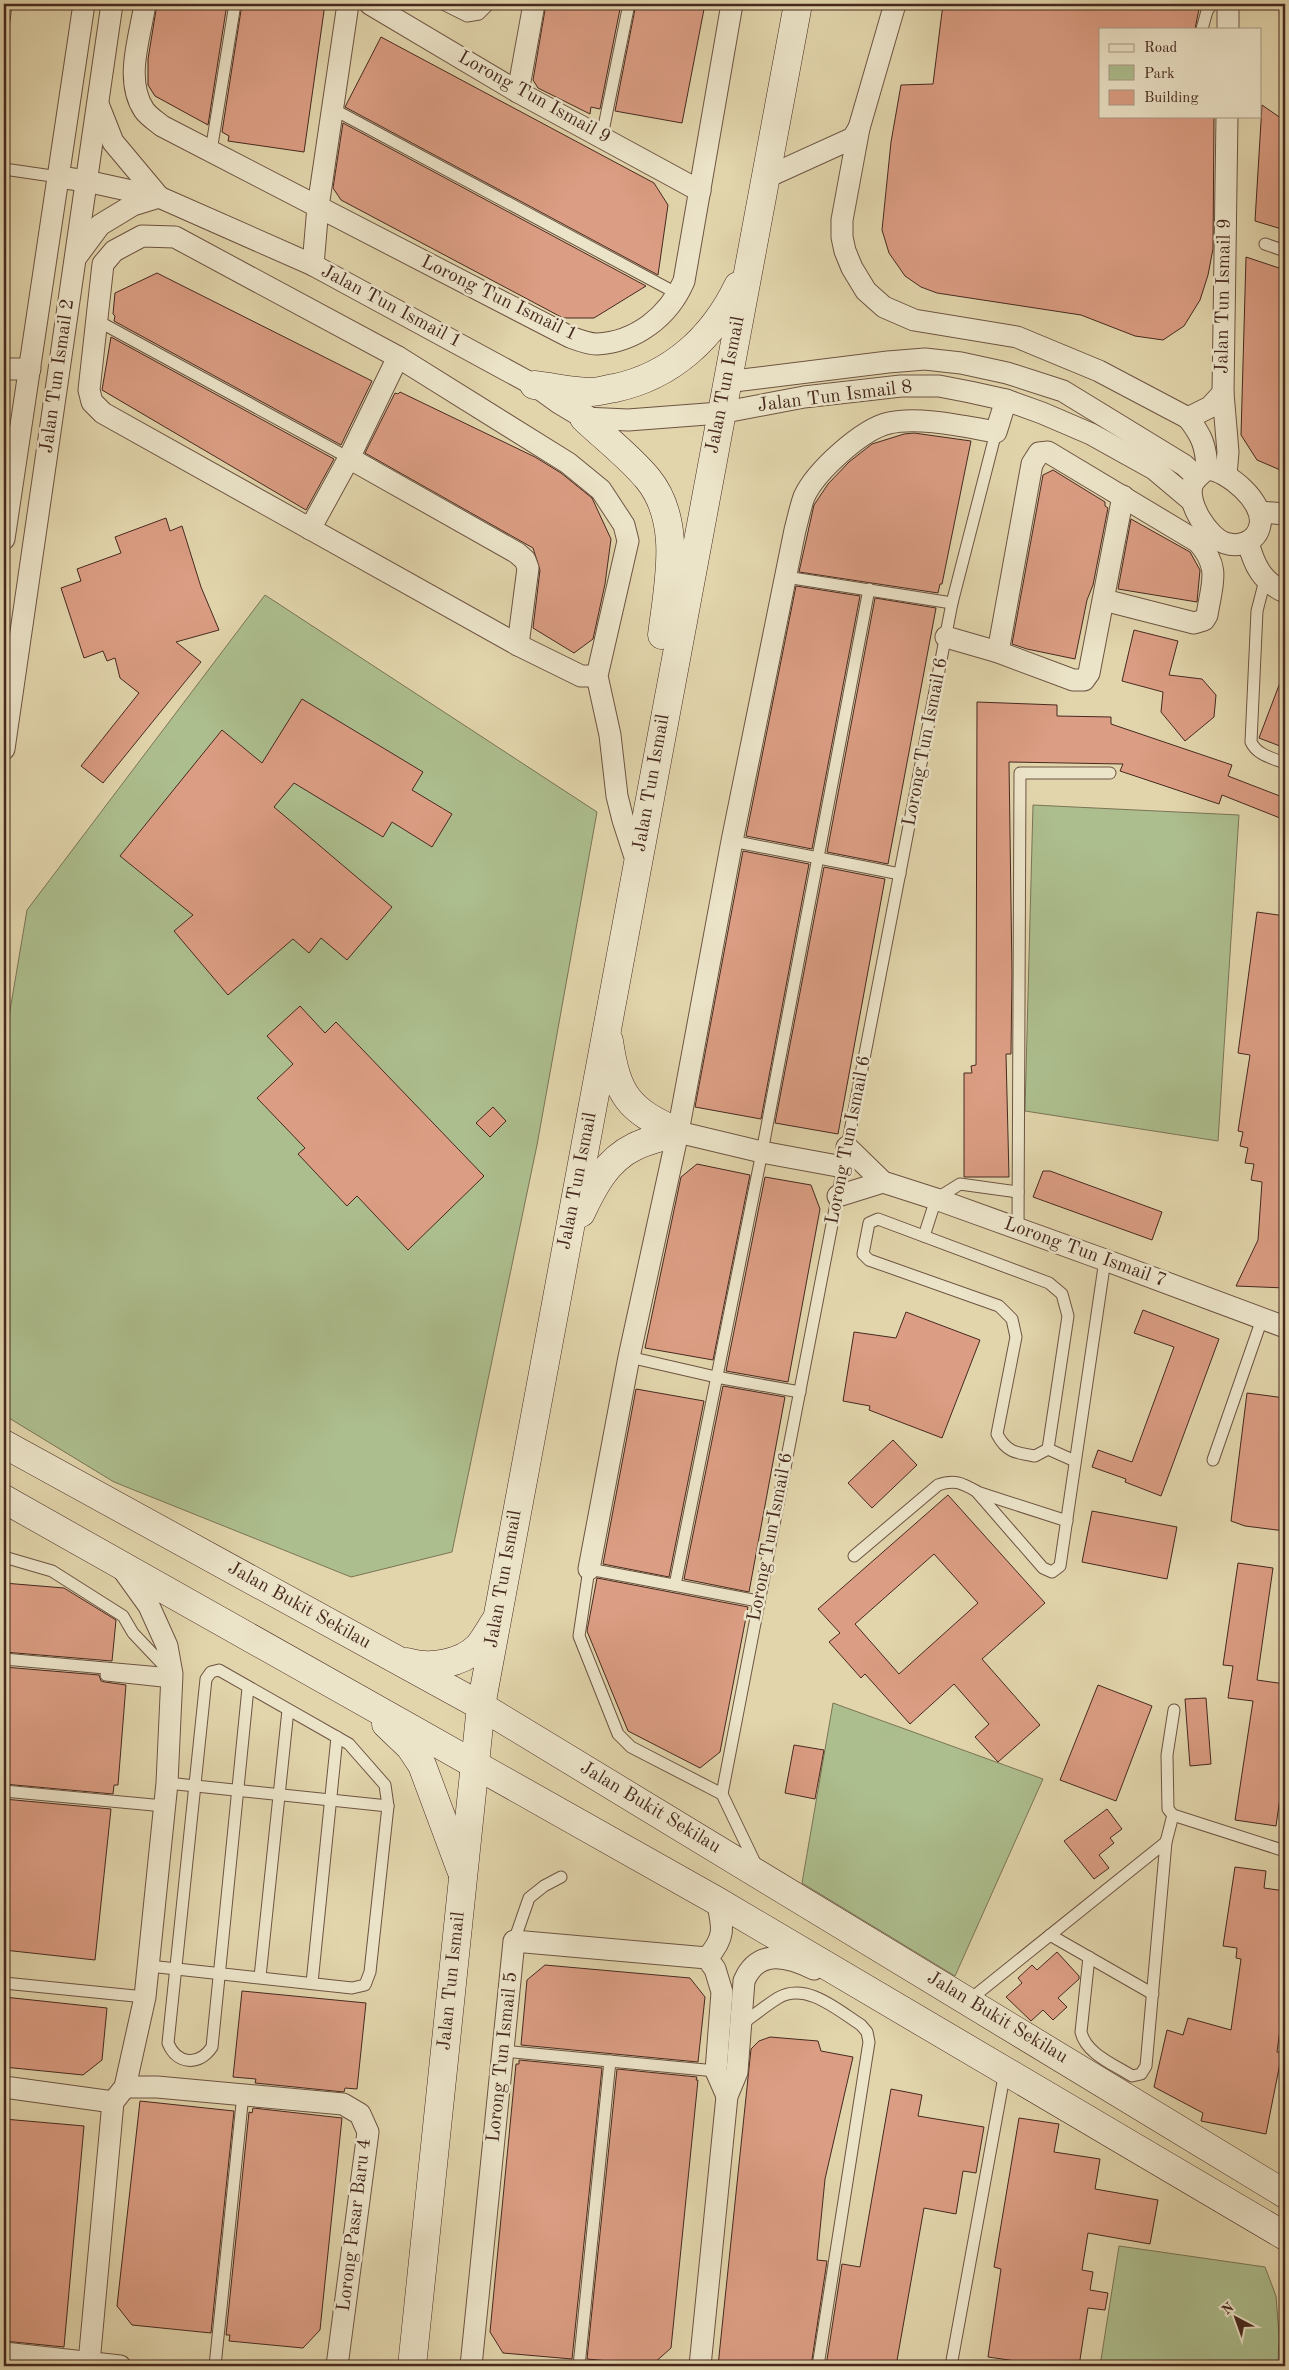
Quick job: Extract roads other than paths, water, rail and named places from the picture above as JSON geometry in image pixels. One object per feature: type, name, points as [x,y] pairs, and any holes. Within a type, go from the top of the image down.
[{"type":"main road","name":"Jalan Tun Ismail","points":[[412,2366],[481,1706],[669,685],[798,4]]},
{"type":"main road","points":[[534,385],[593,392],[627,385],[664,370],[688,353],[709,331],[735,293],[750,263]]},
{"type":"main road","points":[[584,418],[649,480],[668,515],[670,548],[660,652],[669,685]]},
{"type":"main road","points":[[607,1025],[614,1070],[628,1099],[650,1119],[678,1132]]},
{"type":"main road","points":[[566,1244],[595,1182],[618,1157],[634,1146],[678,1132]]},
{"type":"main road","name":"Jalan Bukit Sekilau","points":[[4,1444],[481,1706],[1285,2194]]},
{"type":"main road","points":[[4,1499],[717,1901],[1285,2236]]},
{"type":"main road","points":[[387,1654],[417,1665],[450,1664],[477,1648],[496,1621]]},
{"type":"main road","points":[[362,1700],[410,1747],[422,1765],[463,1877]]},
{"type":"street","points":[[52,176],[84,4]]},
{"type":"street","name":"Jalan Tun Ismail 2","points":[[4,749],[112,4]]},
{"type":"street","name":"Lorong Tun Ismail 1","points":[[145,4],[134,77],[134,90],[145,112],[162,126],[570,337],[595,344],[624,339],[642,330],[661,316],[678,294],[684,281],[732,4]]},
{"type":"street","points":[[313,265],[318,207],[348,4]]},
{"type":"street","name":"Lorong Tun Ismail 9","points":[[370,4],[518,92],[700,190]]},
{"type":"street","points":[[518,92],[534,4]]},
{"type":"street","points":[[895,4],[859,128],[842,220],[842,237],[858,280],[874,300],[884,307],[914,320],[1018,337],[1099,371],[1188,418],[1199,432],[1206,449],[1210,474]]},
{"type":"street","points":[[1228,4],[1228,28]]},
{"type":"street","points":[[75,258],[100,225],[133,205],[159,197],[113,142],[98,103]]},
{"type":"street","name":"Jalan Tun Ismail 9","points":[[1210,474],[1228,452],[1223,393],[1227,118]]},
{"type":"street","points":[[765,178],[852,138],[859,128]]},
{"type":"street","name":"Jalan Tun Ismail 1","points":[[52,176],[86,181],[159,197],[313,265],[534,385],[559,404],[584,418],[628,420],[720,413]]},
{"type":"street","name":"Jalan Tun Ismail 2","points":[[4,538],[56,198],[52,176]]},
{"type":"street","points":[[597,676],[581,676],[518,644],[103,413],[92,402],[89,390],[90,374],[103,264],[114,251],[142,236],[175,237],[398,358],[568,463],[601,490],[624,525],[628,541],[597,676],[610,735],[617,796],[637,863]]},
{"type":"street","points":[[310,529],[350,458],[398,358]]},
{"type":"street","name":"Jalan Tun Ismail 8","points":[[726,382],[925,359],[961,363],[1007,373],[1063,391],[1184,465],[1210,474]]},
{"type":"street","points":[[4,369],[30,369]]},
{"type":"street","points":[[59,370],[90,374]]},
{"type":"street","points":[[1085,405],[1099,371]]},
{"type":"street","name":"Jalan Tun Ismail 8","points":[[720,413],[804,397],[901,386],[939,386],[1006,400],[1090,434],[1154,469],[1192,501]]},
{"type":"street","points":[[1188,418],[1210,407],[1223,393]]},
{"type":"street","name":"Lorong Tun Ismail 6","points":[[996,432],[1006,400]]},
{"type":"street","points":[[589,1569],[629,1357],[678,1132],[732,841],[786,577],[805,496],[823,468],[858,439],[889,423],[925,422],[996,432]]},
{"type":"street","points":[[998,652],[1032,464],[1039,454],[1048,452],[1123,496],[1204,536],[1225,543],[1240,544],[1248,542],[1257,533],[1260,524],[1260,512],[1237,484],[1210,474]]},
{"type":"street","points":[[350,458],[517,553],[525,560],[528,568],[518,644]]},
{"type":"street","points":[[1104,600],[1194,623],[1204,620],[1207,614],[1214,571],[1204,536],[1204,526],[1192,501],[1192,487],[1210,474]]},
{"type":"street","points":[[946,636],[998,652],[1073,680],[1084,680],[1089,673],[1123,496]]},
{"type":"street","points":[[1260,512],[1285,514]]},
{"type":"street","points":[[1248,542],[1254,565],[1265,580],[1285,592]]},
{"type":"street","points":[[678,1132],[762,1152],[845,1157]]},
{"type":"street","name":"Lorong Tun Ismail 7","points":[[845,1157],[883,1182],[1018,1228],[1285,1327]]},
{"type":"street","points":[[838,1196],[883,1182]]},
{"type":"street","points":[[90,2363],[119,2095],[145,1997],[149,1966],[167,1783],[172,1678],[167,1646],[149,1606],[118,1562]]},
{"type":"street","points":[[707,1958],[721,1938],[722,1923],[717,1901]]},
{"type":"street","points":[[514,1941],[707,1958],[715,1969],[722,1992],[716,2071],[727,2096]]},
{"type":"street","name":"Lorong Tun Ismail 5","points":[[474,2361],[514,1941]]},
{"type":"street","points":[[700,2366],[727,2096],[737,2072],[744,1981],[750,1968],[762,1960],[794,1959],[827,1976],[848,1977]]},
{"type":"street","name":"Lorong Pasar Baru 4","points":[[4,2087],[119,2095],[156,2087],[343,2104],[360,2114],[368,2132],[337,2366]]},
{"type":"street","points":[[7,2358],[120,2366]]},
{"type":"lane","points":[[4,21],[6,4]]},
{"type":"lane","points":[[211,151],[236,4]]},
{"type":"lane","points":[[443,4],[468,16],[479,14],[489,4]]},
{"type":"lane","points":[[602,136],[629,4]]},
{"type":"lane","points":[[1202,28],[1207,12],[1212,4]]},
{"type":"lane","points":[[333,109],[678,294]]},
{"type":"lane","points":[[4,169],[52,176]]},
{"type":"lane","points":[[1265,244],[1285,251]]},
{"type":"lane","points":[[96,320],[350,458]]},
{"type":"lane","name":"Lorong Tun Ismail 6","points":[[722,1794],[952,603],[996,432]]},
{"type":"lane","points":[[786,577],[952,603]]},
{"type":"lane","points":[[1265,580],[1257,611],[1251,742],[1254,749],[1262,754],[1285,763]]},
{"type":"lane","points":[[675,1585],[762,1152],[870,590]]},
{"type":"lane","points":[[1018,1228],[1020,773],[1110,773]]},
{"type":"lane","points":[[732,841],[900,874]]},
{"type":"lane","points":[[924,1236],[936,1199],[960,1184],[1018,1192]]},
{"type":"lane","points":[[878,1218],[1049,1283],[1062,1294],[1068,1316],[1048,1449],[1035,1456],[1020,1454],[1003,1446],[997,1434],[1016,1337],[1012,1319],[999,1306],[869,1260],[863,1254],[869,1223],[878,1218]]},
{"type":"lane","points":[[976,1491],[1044,1568],[1052,1572],[1060,1566],[1105,1260]]},
{"type":"lane","points":[[1213,1460],[1262,1319]]},
{"type":"lane","points":[[629,1357],[716,1377],[800,1392]]},
{"type":"lane","points":[[1048,1449],[1075,1461]]},
{"type":"lane","points":[[854,1556],[938,1484],[950,1480],[963,1483],[976,1491],[1067,1521]]},
{"type":"lane","points":[[4,1557],[52,1571],[123,1616],[132,1634],[172,1678]]},
{"type":"lane","points":[[758,1601],[589,1569],[579,1636],[618,1734],[631,1747],[722,1794],[761,1875]]},
{"type":"lane","points":[[4,1659],[172,1678]]},
{"type":"lane","points":[[4,1667],[172,1678]]},
{"type":"lane","points":[[149,1966],[175,1969],[218,1973],[260,1978],[312,1983],[352,1988],[364,1985],[370,1972],[388,1806],[385,1785],[348,1744],[218,1670],[211,1672],[206,1679],[175,1969],[168,2043],[172,2054],[182,2059],[199,2060],[207,2055],[212,2047],[218,1973],[248,1688]]},
{"type":"lane","points":[[260,1978],[288,1710]]},
{"type":"lane","points":[[1174,1710],[1168,1755],[1166,1789],[1168,1809],[1174,1815],[1285,1851]]},
{"type":"lane","points":[[312,1983],[337,1737]]},
{"type":"lane","points":[[167,1783],[388,1806]]},
{"type":"lane","points":[[4,1791],[164,1806]]},
{"type":"lane","points":[[1089,1958],[1081,2032],[1083,2041],[1090,2049],[1132,2076],[1141,2074],[1146,2066],[1166,1842],[1174,1815]]},
{"type":"lane","points":[[968,2001],[1166,1842]]},
{"type":"lane","points":[[514,1941],[529,1898],[544,1886],[561,1877]]},
{"type":"lane","points":[[1050,1935],[1153,1994]]},
{"type":"lane","points":[[4,1983],[145,1997]]},
{"type":"lane","points":[[741,2025],[780,1997],[796,1994],[813,1995],[861,2025],[867,2032],[869,2042],[818,2366]]},
{"type":"lane","points":[[504,2051],[716,2071]]},
{"type":"lane","points":[[579,2366],[610,2061]]},
{"type":"lane","points":[[952,2366],[1005,2070]]},
{"type":"lane","points":[[215,2366],[243,2094]]}]
